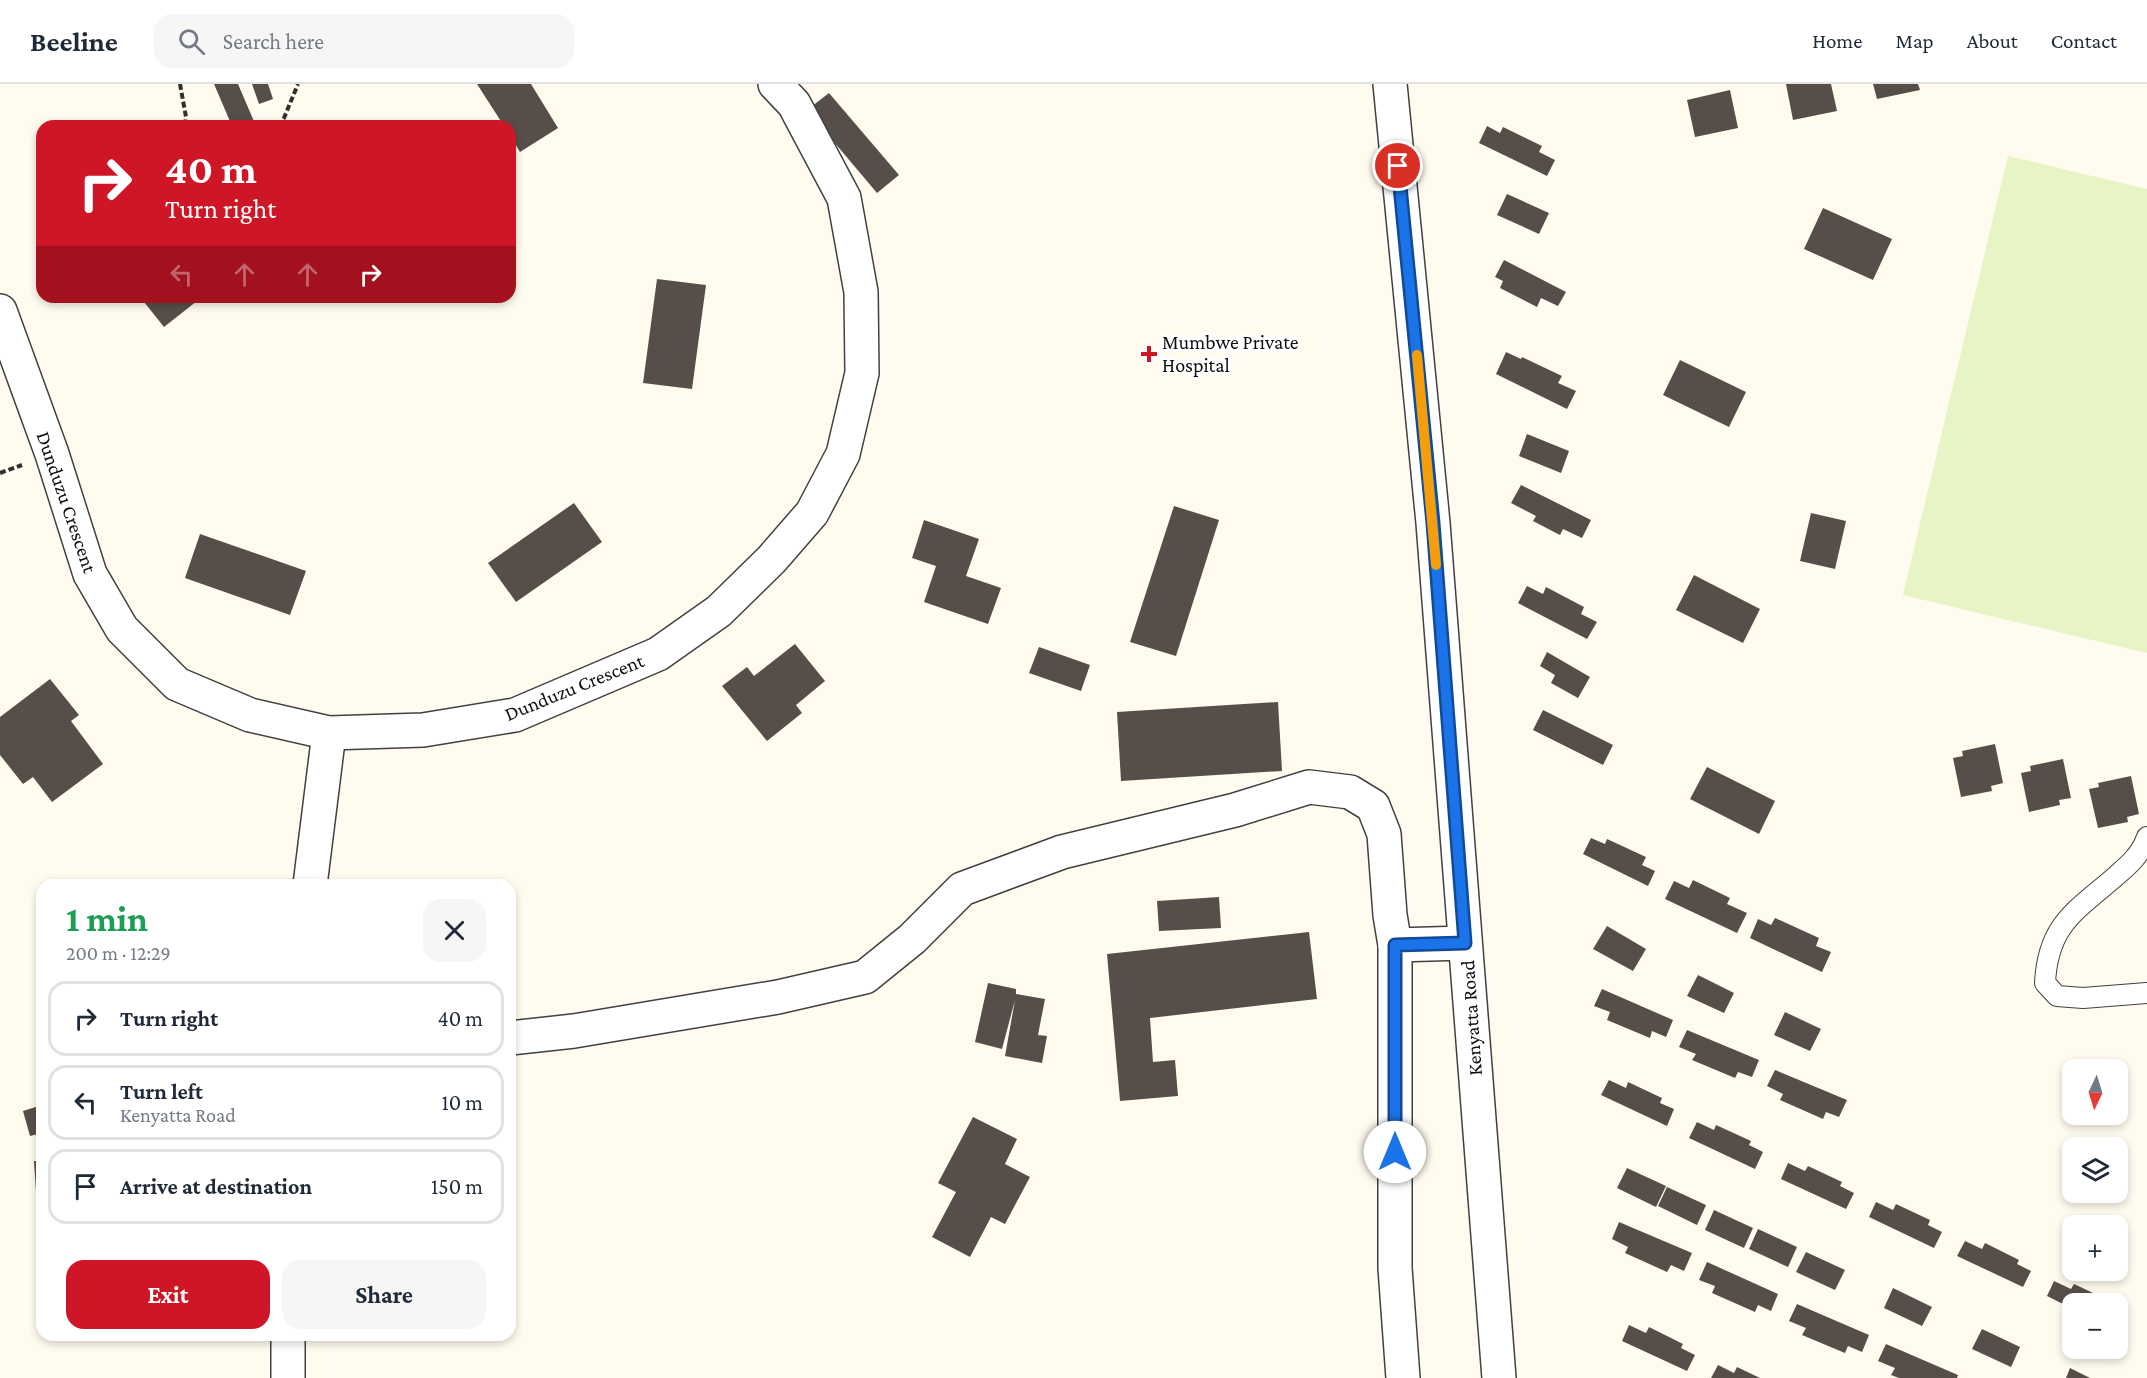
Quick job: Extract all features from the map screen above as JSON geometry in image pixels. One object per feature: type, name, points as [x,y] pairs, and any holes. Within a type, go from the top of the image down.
[{"type":"street","name":"Dunduzu Crescent","points":[[0,311],[52,453],[90,574],[122,629],[177,684],[250,715],[329,733],[423,730],[515,715],[658,654],[719,611],[772,560],[812,513],[843,454],[862,373],[861,292],[844,198],[794,104],[775,84]]},
{"type":"street","name":"Kenyatta Road","points":[[1390,84],[1433,523],[1498,1378]]},
{"type":"street","points":[[310,879],[329,733]]},
{"type":"street","points":[[516,1037],[574,1031],[778,997],[865,977],[912,939],[962,889],[1062,852],[1235,810],[1309,787],[1350,792],[1373,806],[1384,834],[1390,915],[1395,945],[1395,1268],[1403,1378]]},
{"type":"street","points":[[1395,945],[1465,943]]},
{"type":"street","points":[[288,1341],[288,1378]]},
{"type":"lane","points":[[2147,837],[2136,859],[2071,915],[2053,939],[2046,959],[2045,983],[2057,996],[2083,998],[2147,993]]},
{"type":"path","points":[[180,84],[186,120]]},
{"type":"path","points":[[282,120],[298,84]]},
{"type":"green space","points":[[2008,156],[2147,189],[2147,653],[1903,595]]},
{"type":"building","points":[[214,84],[238,84],[253,120],[229,120]]},
{"type":"building","points":[[252,84],[268,84],[273,99],[259,104]]},
{"type":"building","points":[[477,84],[531,84],[558,128],[520,152],[516,145],[516,120],[500,120]]},
{"type":"building","points":[[1786,84],[1831,84],[1837,111],[1793,120]]},
{"type":"building","points":[[1873,84],[1918,84],[1920,90],[1877,99]]},
{"type":"building","points":[[1730,90],[1738,128],[1695,137],[1687,100]]},
{"type":"building","points":[[829,93],[899,175],[877,193],[807,110]]},
{"type":"building","points":[[1487,126],[1500,133],[1503,127],[1542,146],[1539,152],[1555,160],[1547,176],[1479,143]]},
{"type":"building","points":[[1507,194],[1549,213],[1539,234],[1497,215]]},
{"type":"building","points":[[1823,208],[1892,239],[1873,280],[1804,249]]},
{"type":"building","points":[[1504,260],[1566,292],[1558,306],[1541,298],[1537,307],[1500,288],[1503,281],[1495,277]]},
{"type":"building","points":[[657,279],[706,285],[692,389],[643,383]]},
{"type":"building","points":[[145,303],[194,303],[164,327]]},
{"type":"building","points":[[1506,352],[1562,376],[1558,383],[1576,391],[1567,409],[1496,374]]},
{"type":"building","points":[[1680,360],[1746,392],[1729,427],[1663,395]]},
{"type":"building","points":[[1527,434],[1569,451],[1561,473],[1519,456]]},
{"type":"building","points":[[1521,485],[1591,520],[1582,538],[1563,529],[1560,535],[1533,521],[1536,516],[1511,503]]},
{"type":"building","points":[[574,503],[602,542],[516,602],[488,563]]},
{"type":"building","points":[[1174,506],[1219,520],[1176,656],[1130,642]]},
{"type":"building","points":[[1811,513],[1846,521],[1835,569],[1800,561]]},
{"type":"building","points":[[924,520],[979,539],[966,576],[1001,588],[988,624],[924,602],[936,566],[912,558]]},
{"type":"building","points":[[200,534],[306,571],[290,615],[185,578]]},
{"type":"building","points":[[1694,575],[1760,609],[1743,643],[1676,610]]},
{"type":"building","points":[[1527,586],[1543,594],[1546,587],[1584,607],[1581,614],[1597,622],[1587,639],[1518,603]]},
{"type":"building","points":[[795,644],[825,681],[796,705],[802,713],[767,741],[722,686],[747,667],[754,676]]},
{"type":"building","points":[[1039,647],[1090,665],[1081,691],[1029,673]]},
{"type":"building","points":[[1547,652],[1590,677],[1578,698],[1551,683],[1555,675],[1540,666]]},
{"type":"building","points":[[50,679],[79,715],[71,721],[103,764],[52,802],[33,777],[23,784],[0,755],[0,717]]},
{"type":"building","points":[[1278,702],[1282,771],[1121,781],[1117,712]]},
{"type":"building","points":[[1543,710],[1613,745],[1603,765],[1533,730]]},
{"type":"building","points":[[1995,744],[2003,783],[1991,786],[1992,791],[1961,797],[1953,758],[1963,756],[1962,751]]},
{"type":"building","points":[[2063,759],[2071,798],[2059,800],[2060,805],[2029,812],[2021,773],[2031,771],[2030,766]]},
{"type":"building","points":[[1707,767],[1775,801],[1759,834],[1690,799]]},
{"type":"building","points":[[2131,776],[2139,814],[2127,817],[2128,822],[2098,828],[2089,789],[2099,787],[2098,783]]},
{"type":"building","points":[[1591,838],[1605,844],[1607,839],[1646,857],[1642,865],[1655,871],[1648,886],[1583,854]]},
{"type":"building","points":[[1693,880],[1730,898],[1727,904],[1747,913],[1737,933],[1665,899],[1674,881],[1689,888]]},
{"type":"building","points":[[1219,897],[1221,928],[1159,931],[1157,901]]},
{"type":"building","points":[[1775,918],[1819,938],[1816,946],[1831,952],[1822,972],[1750,938],[1758,919],[1771,925]]},
{"type":"building","points":[[1607,926],[1646,949],[1633,971],[1593,949]]},
{"type":"building","points":[[1309,932],[1317,999],[1150,1018],[1153,1062],[1175,1060],[1178,1096],[1120,1101],[1107,954]]},
{"type":"building","points":[[1698,975],[1734,993],[1724,1013],[1687,996]]},
{"type":"building","points":[[988,983],[1016,989],[1016,994],[1045,999],[1038,1035],[1047,1036],[1042,1063],[1005,1056],[1015,1000],[1002,1049],[975,1042]]},
{"type":"building","points":[[1602,989],[1673,1020],[1666,1037],[1652,1031],[1650,1038],[1607,1020],[1610,1012],[1594,1006]]},
{"type":"building","points":[[1785,1012],[1821,1029],[1810,1051],[1774,1035]]},
{"type":"building","points":[[1687,1030],[1759,1060],[1752,1077],[1738,1072],[1735,1078],[1692,1060],[1696,1054],[1679,1047]]},
{"type":"building","points":[[1775,1070],[1847,1100],[1839,1117],[1826,1112],[1823,1119],[1780,1100],[1783,1094],[1767,1086]]},
{"type":"building","points":[[1609,1080],[1626,1088],[1628,1082],[1662,1098],[1660,1103],[1674,1109],[1667,1126],[1601,1095]]},
{"type":"building","points":[[36,1107],[36,1134],[30,1136],[23,1111]]},
{"type":"building","points":[[973,1117],[1017,1139],[1005,1164],[1030,1177],[1005,1224],[991,1217],[970,1257],[932,1237],[956,1192],[938,1183]]},
{"type":"building","points":[[1697,1122],[1714,1130],[1716,1125],[1751,1141],[1749,1145],[1763,1152],[1755,1169],[1689,1138]]},
{"type":"building","points":[[34,1161],[36,1161],[36,1192]]},
{"type":"building","points":[[1788,1163],[1805,1171],[1808,1166],[1842,1182],[1840,1186],[1854,1193],[1846,1209],[1781,1179]]},
{"type":"building","points":[[1627,1168],[1666,1186],[1656,1207],[1617,1188]]},
{"type":"building","points":[[1667,1187],[1706,1205],[1697,1225],[1658,1206]]},
{"type":"building","points":[[1876,1202],[1893,1210],[1896,1204],[1930,1220],[1928,1225],[1942,1232],[1934,1248],[1869,1217]]},
{"type":"building","points":[[1714,1210],[1753,1228],[1744,1248],[1705,1230]]},
{"type":"building","points":[[1619,1222],[1692,1253],[1684,1271],[1671,1265],[1667,1272],[1625,1253],[1628,1247],[1612,1239]]},
{"type":"building","points":[[1758,1229],[1797,1247],[1788,1267],[1749,1249]]},
{"type":"building","points":[[1965,1241],[1982,1249],[1985,1243],[2019,1260],[2017,1264],[2031,1271],[2023,1287],[1957,1256]]},
{"type":"building","points":[[1806,1252],[1845,1270],[1835,1290],[1796,1272]]},
{"type":"building","points":[[1707,1262],[1778,1294],[1771,1311],[1758,1305],[1755,1312],[1712,1293],[1715,1286],[1699,1280]]},
{"type":"building","points":[[2054,1281],[2071,1289],[2074,1284],[2093,1293],[2062,1293],[2062,1304],[2047,1296]]},
{"type":"building","points":[[1893,1288],[1932,1307],[1922,1326],[1884,1308]]},
{"type":"building","points":[[1797,1304],[1869,1335],[1862,1352],[1848,1346],[1845,1353],[1802,1335],[1806,1328],[1789,1321]]},
{"type":"building","points":[[1629,1325],[1646,1333],[1649,1327],[1683,1344],[1681,1348],[1695,1355],[1687,1371],[1622,1341]]},
{"type":"building","points":[[1982,1329],[2020,1347],[2011,1367],[1972,1349]]},
{"type":"building","points":[[1886,1344],[1958,1375],[1957,1378],[1899,1378],[1891,1375],[1895,1368],[1878,1361]]},
{"type":"building","points":[[1718,1365],[1734,1373],[1737,1367],[1760,1378],[1711,1378]]},
{"type":"building","points":[[2070,1368],[2090,1378],[2066,1378]]},
{"type":"slow traffic","points":[[1417,355],[1436,565]]},
{"type":"place","name":"Mumbwe Private Hospital","points":[[1149,354]]},
{"type":"route","points":[[1395,1152],[1395,945],[1465,943],[1433,523],[1398,166]]}]
